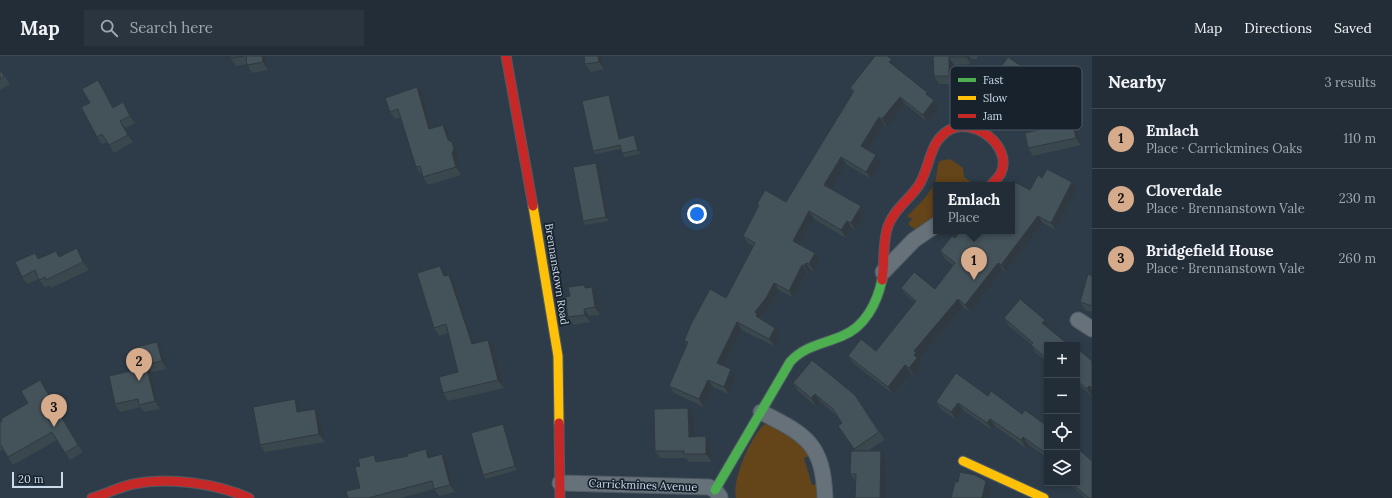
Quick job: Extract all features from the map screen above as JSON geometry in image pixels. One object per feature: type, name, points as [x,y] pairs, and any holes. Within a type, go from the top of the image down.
[{"type":"street","name":"Brennanstown Road","points":[[506,56],[546,276],[558,356],[560,498]]},
{"type":"street","points":[[717,494],[732,461],[795,357],[809,346],[840,337],[852,331],[862,322],[876,296],[883,272],[883,249],[892,218],[923,179],[936,142],[950,130]]},
{"type":"street","points":[[982,130],[995,140],[1001,150],[1001,172],[996,182]]},
{"type":"street","points":[[883,272],[914,240],[933,227]]},
{"type":"street","points":[[1078,320],[1092,329]]},
{"type":"street","points":[[761,412],[798,431],[809,440],[820,466],[825,498]]},
{"type":"street","points":[[963,461],[1024,495],[1044,498]]},
{"type":"street","name":"Carrickmines Avenue","points":[[560,482],[703,487],[717,494]]},
{"type":"street","points":[[92,498],[134,484],[186,483],[239,492],[249,498]]},
{"type":"shaded area","points":[[950,159],[963,168],[964,177],[971,182],[935,182],[940,161]]},
{"type":"shaded area","points":[[933,187],[933,218],[916,230],[908,224],[912,219],[907,216]]},
{"type":"shaded area","points":[[765,424],[785,431],[801,444],[809,456],[804,458],[812,485],[817,484],[818,498],[736,498],[735,490],[744,458],[754,437]]},
{"type":"building","points":[[230,56],[244,56],[231,58]]},
{"type":"building","points":[[246,56],[262,56],[263,62],[247,65]]},
{"type":"building","points":[[584,56],[598,56],[599,62],[585,64]]},
{"type":"building","points":[[875,56],[887,56],[892,59],[889,62],[927,92],[926,94],[934,100],[923,115],[900,97],[882,119],[879,117],[861,146],[876,155],[866,172],[841,157],[824,185],[861,206],[851,223],[847,221],[841,230],[809,211],[793,241],[815,253],[809,264],[806,263],[804,266],[802,265],[789,291],[774,283],[766,298],[755,312],[757,314],[756,316],[775,328],[769,339],[737,322],[717,363],[731,369],[724,387],[708,380],[699,399],[669,386],[688,342],[684,341],[691,324],[710,289],[726,298],[755,243],[743,236],[765,190],[786,202],[854,91],[850,88]]},
{"type":"building","points":[[933,56],[966,57],[949,57],[949,76],[934,76]]},
{"type":"building","points":[[1008,57],[1021,66],[1002,66]]},
{"type":"building","points":[[0,69],[4,76],[0,79]]},
{"type":"building","points":[[98,80],[113,108],[123,102],[130,116],[120,121],[128,135],[109,145],[102,134],[97,137],[81,107],[90,103],[82,89]]},
{"type":"building","points":[[417,87],[429,129],[443,125],[448,140],[452,142],[454,149],[452,153],[456,167],[423,177],[420,166],[416,167],[398,109],[390,112],[385,98]]},
{"type":"building","points":[[609,95],[619,139],[634,135],[638,150],[622,153],[620,145],[593,151],[582,101]]},
{"type":"building","points":[[1038,130],[1074,130],[1076,138],[1028,148],[1025,133]]},
{"type":"building","points":[[596,163],[606,217],[583,221],[573,167]]},
{"type":"building","points":[[1047,169],[1072,182],[1051,223],[1038,216],[1001,265],[998,263],[965,305],[958,299],[914,351],[916,353],[914,355],[917,358],[909,368],[905,365],[888,387],[848,356],[861,339],[876,351],[916,301],[901,288],[914,272],[935,289],[955,263],[940,251],[952,236],[955,238],[958,234],[1015,234],[1015,182],[1030,190],[1038,175],[1042,178]]},
{"type":"building","points":[[77,248],[83,262],[46,280],[45,277],[39,280],[35,270],[22,277],[15,262],[35,253],[38,259],[56,251],[59,257]]},
{"type":"building","points":[[440,266],[444,276],[449,275],[472,344],[488,340],[498,380],[443,393],[439,377],[458,372],[446,324],[434,328],[417,273]]},
{"type":"building","points":[[1088,274],[1092,276],[1092,306],[1080,302]]},
{"type":"building","points":[[585,285],[585,288],[592,287],[595,307],[584,309],[585,315],[568,317],[565,297],[570,296],[568,287]]},
{"type":"building","points":[[1020,299],[1045,320],[1042,323],[1065,342],[1044,342],[1044,356],[1031,345],[1033,343],[1004,318]]},
{"type":"building","points":[[157,342],[162,361],[146,365],[155,401],[139,405],[138,399],[115,404],[109,376],[130,371],[129,366],[140,363],[136,347]]},
{"type":"building","points":[[1080,351],[1092,361],[1092,388],[1089,386],[1087,389],[1080,383]]},
{"type":"building","points":[[812,360],[855,395],[879,432],[854,449],[838,426],[842,423],[833,409],[815,394],[811,398],[793,383]]},
{"type":"building","points":[[956,373],[988,396],[991,391],[1022,414],[1025,410],[1044,424],[1044,452],[1023,437],[1021,440],[990,419],[987,423],[958,403],[951,412],[936,402]]},
{"type":"building","points":[[40,380],[78,445],[65,453],[52,432],[8,457],[0,444],[1,419],[28,403],[21,391]]},
{"type":"building","points":[[295,399],[297,412],[315,409],[319,434],[260,445],[253,407]]},
{"type":"building","points":[[688,408],[689,437],[706,436],[706,454],[684,454],[684,451],[655,451],[654,409]]},
{"type":"building","points":[[503,424],[515,466],[483,475],[471,433]]},
{"type":"building","points":[[426,449],[428,458],[442,454],[450,485],[434,489],[432,481],[368,498],[348,498],[346,491],[360,488],[355,467],[360,466],[358,459],[374,455],[376,462],[408,456],[407,454]]},
{"type":"building","points":[[851,451],[881,451],[880,498],[855,498],[856,474],[850,474]]},
{"type":"building","points":[[1080,451],[1092,461],[1092,498],[1089,498],[1075,486],[1080,486]]},
{"type":"building","points":[[960,472],[975,475],[986,481],[982,498],[951,498],[955,482],[958,482]]},
{"type":"traffic: fast","points":[[715,490],[790,362],[801,352],[842,336],[857,327],[869,313],[877,297],[882,280]]},
{"type":"traffic: slow","points":[[533,206],[558,356],[559,423]]},
{"type":"traffic: slow","points":[[963,461],[1044,498]]},
{"type":"traffic: jam","points":[[506,56],[533,206]]},
{"type":"traffic: jam","points":[[882,280],[885,239],[888,226],[894,214],[919,185],[937,141],[942,135],[950,130]]},
{"type":"traffic: jam","points":[[979,130],[996,144],[1001,153],[1003,163],[1001,173],[994,182]]},
{"type":"traffic: jam","points":[[559,423],[560,498]]},
{"type":"traffic: jam","points":[[92,498],[133,484],[162,481],[177,481],[207,485],[222,488],[249,498]]},
{"type":"place","name":"Emlach","points":[[974,280]]},
{"type":"place","name":"Cloverdale","points":[[139,381]]},
{"type":"place","name":"Bridgefield House","points":[[54,427]]}]
